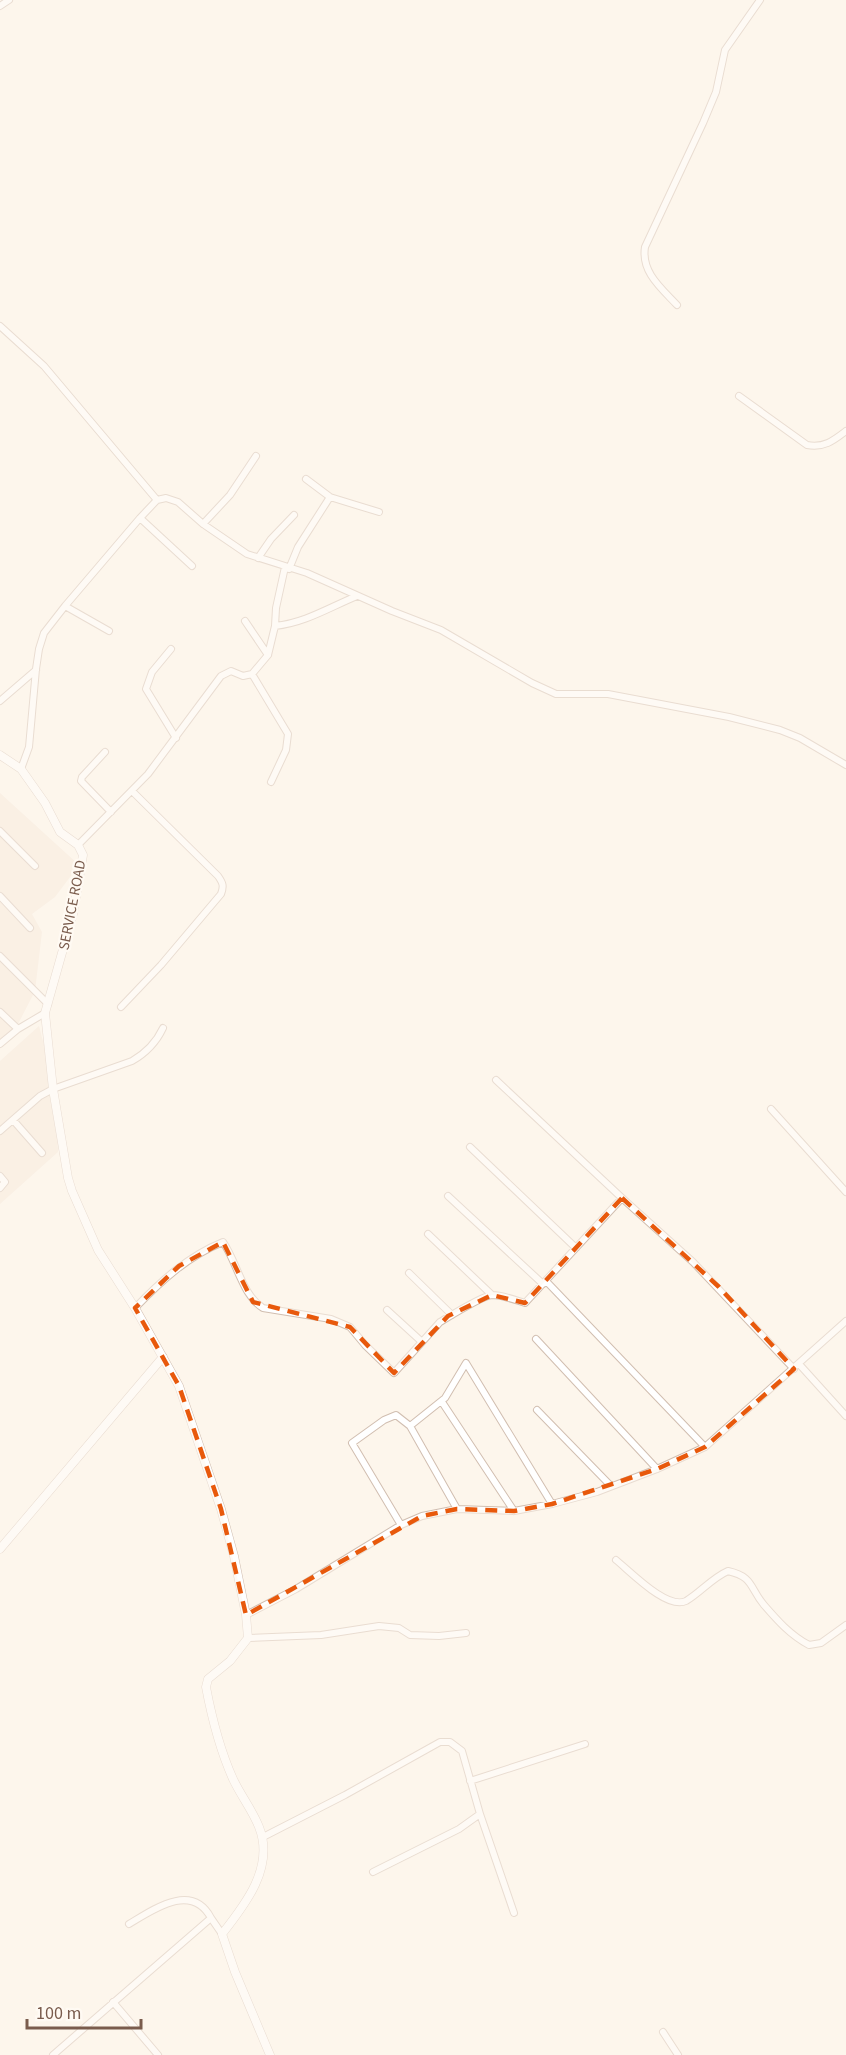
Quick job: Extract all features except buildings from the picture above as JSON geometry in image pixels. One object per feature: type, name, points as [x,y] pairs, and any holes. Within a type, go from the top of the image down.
[{"type":"street","points":[[0,6],[9,0]]},
{"type":"street","points":[[677,305],[648,273],[645,247],[716,92],[725,50],[760,0]]},
{"type":"street","points":[[0,326],[44,366],[157,500]]},
{"type":"street","points":[[739,396],[807,445],[830,443],[846,432]]},
{"type":"street","points":[[203,524],[230,495],[256,456]]},
{"type":"street","points":[[306,479],[330,497],[379,512]]},
{"type":"street","points":[[78,844],[148,774],[221,676],[231,671],[243,676],[252,674],[268,655],[275,626],[276,608],[287,568],[330,497]]},
{"type":"street","points":[[21,769],[28,747],[36,669],[44,633],[140,518],[157,500],[166,498],[178,502],[203,524],[247,554],[307,573],[441,630],[532,683],[556,694],[608,694],[735,718],[800,738],[846,765]]},
{"type":"street","points":[[258,558],[271,539],[294,515]]},
{"type":"street","points":[[140,518],[192,566]]},
{"type":"street","points":[[275,626],[304,620],[357,596]]},
{"type":"street","points":[[65,606],[109,631]]},
{"type":"street","points":[[245,621],[268,655]]},
{"type":"street","points":[[171,649],[152,672],[147,689],[176,738]]},
{"type":"street","points":[[0,701],[36,669]]},
{"type":"street","points":[[252,674],[288,734],[286,750],[271,782]]},
{"type":"street","points":[[105,752],[81,777],[81,781],[111,812]]},
{"type":"street","name":"SERVICE ROAD","points":[[0,755],[21,769],[45,803],[60,832],[78,844],[83,855],[73,914],[47,1009]]},
{"type":"street","points":[[121,1007],[161,965],[223,889],[218,876],[132,791]]},
{"type":"street","points":[[0,831],[35,866]]},
{"type":"street","points":[[0,896],[30,928]]},
{"type":"street","points":[[0,956],[47,1009],[53,1089],[72,1191],[98,1250],[135,1308],[179,1386],[221,1509],[234,1556],[246,1615],[248,1638],[230,1661],[208,1678],[206,1687],[219,1745],[262,1836],[262,1866],[256,1886],[222,1934]]},
{"type":"street","points":[[0,1044],[47,1009]]},
{"type":"street","points":[[0,1012],[18,1029]]},
{"type":"street","points":[[0,1131],[40,1096],[53,1089],[132,1061],[148,1050],[157,1040],[163,1028]]},
{"type":"street","points":[[496,1080],[712,1281],[846,1416]]},
{"type":"street","points":[[771,1109],[846,1192]]},
{"type":"street","points":[[13,1120],[42,1153]]},
{"type":"street","points":[[470,1147],[576,1248]]},
{"type":"street","points":[[0,1176],[4,1182],[0,1188]]},
{"type":"street","points":[[448,1196],[544,1283],[705,1448]]},
{"type":"street","points":[[428,1234],[492,1295],[525,1303],[621,1198]]},
{"type":"street","points":[[135,1308],[154,1287],[179,1266],[207,1248],[223,1242],[230,1251],[253,1302],[263,1308],[331,1319],[350,1327],[394,1373],[440,1322],[492,1295]]},
{"type":"street","points":[[409,1273],[452,1315]]},
{"type":"street","points":[[387,1310],[422,1342]]},
{"type":"street","points":[[246,1615],[296,1589],[401,1525],[422,1516],[457,1509],[514,1511],[552,1504],[597,1492],[705,1448],[846,1321]]},
{"type":"street","points":[[536,1339],[657,1469]]},
{"type":"street","points":[[0,1549],[163,1357]]},
{"type":"street","points":[[410,1426],[442,1402],[466,1363],[552,1504]]},
{"type":"street","points":[[442,1402],[514,1511]]},
{"type":"street","points":[[537,1410],[611,1486]]},
{"type":"street","points":[[401,1525],[352,1443],[384,1420],[396,1415],[410,1426],[457,1509]]},
{"type":"street","points":[[616,1560],[662,1599],[679,1604],[728,1571],[741,1574],[789,1633],[809,1645],[821,1643],[846,1625]]},
{"type":"street","points":[[248,1638],[321,1635],[379,1626],[399,1628],[410,1635],[439,1636],[466,1633]]},
{"type":"street","points":[[262,1836],[345,1795],[440,1742],[450,1742],[462,1751],[480,1815],[514,1913]]},
{"type":"street","points":[[470,1781],[585,1744]]},
{"type":"street","points":[[374,1872],[459,1829],[480,1815]]},
{"type":"street","points":[[129,1924],[159,1906],[190,1899],[199,1902],[222,1934],[235,1972],[270,2055]]},
{"type":"street","points":[[53,2055],[211,1918]]},
{"type":"street","points":[[113,2002],[158,2055]]},
{"type":"street","points":[[663,2032],[678,2055]]},
{"type":"highlighted area","points":[[622,1198],[719,1287],[794,1369],[705,1447],[657,1469],[552,1504],[514,1511],[457,1509],[422,1516],[246,1615],[221,1509],[179,1386],[135,1308],[179,1266],[223,1242],[253,1302],[350,1327],[394,1373],[448,1316],[492,1295],[525,1303]]},
{"type":"shaded area","points":[[0,793],[79,865],[55,897],[32,914],[42,932],[35,991],[16,1028],[0,1044]]},
{"type":"shaded area","points":[[39,1026],[56,1092],[58,1152],[0,1204],[0,1061]]}]
